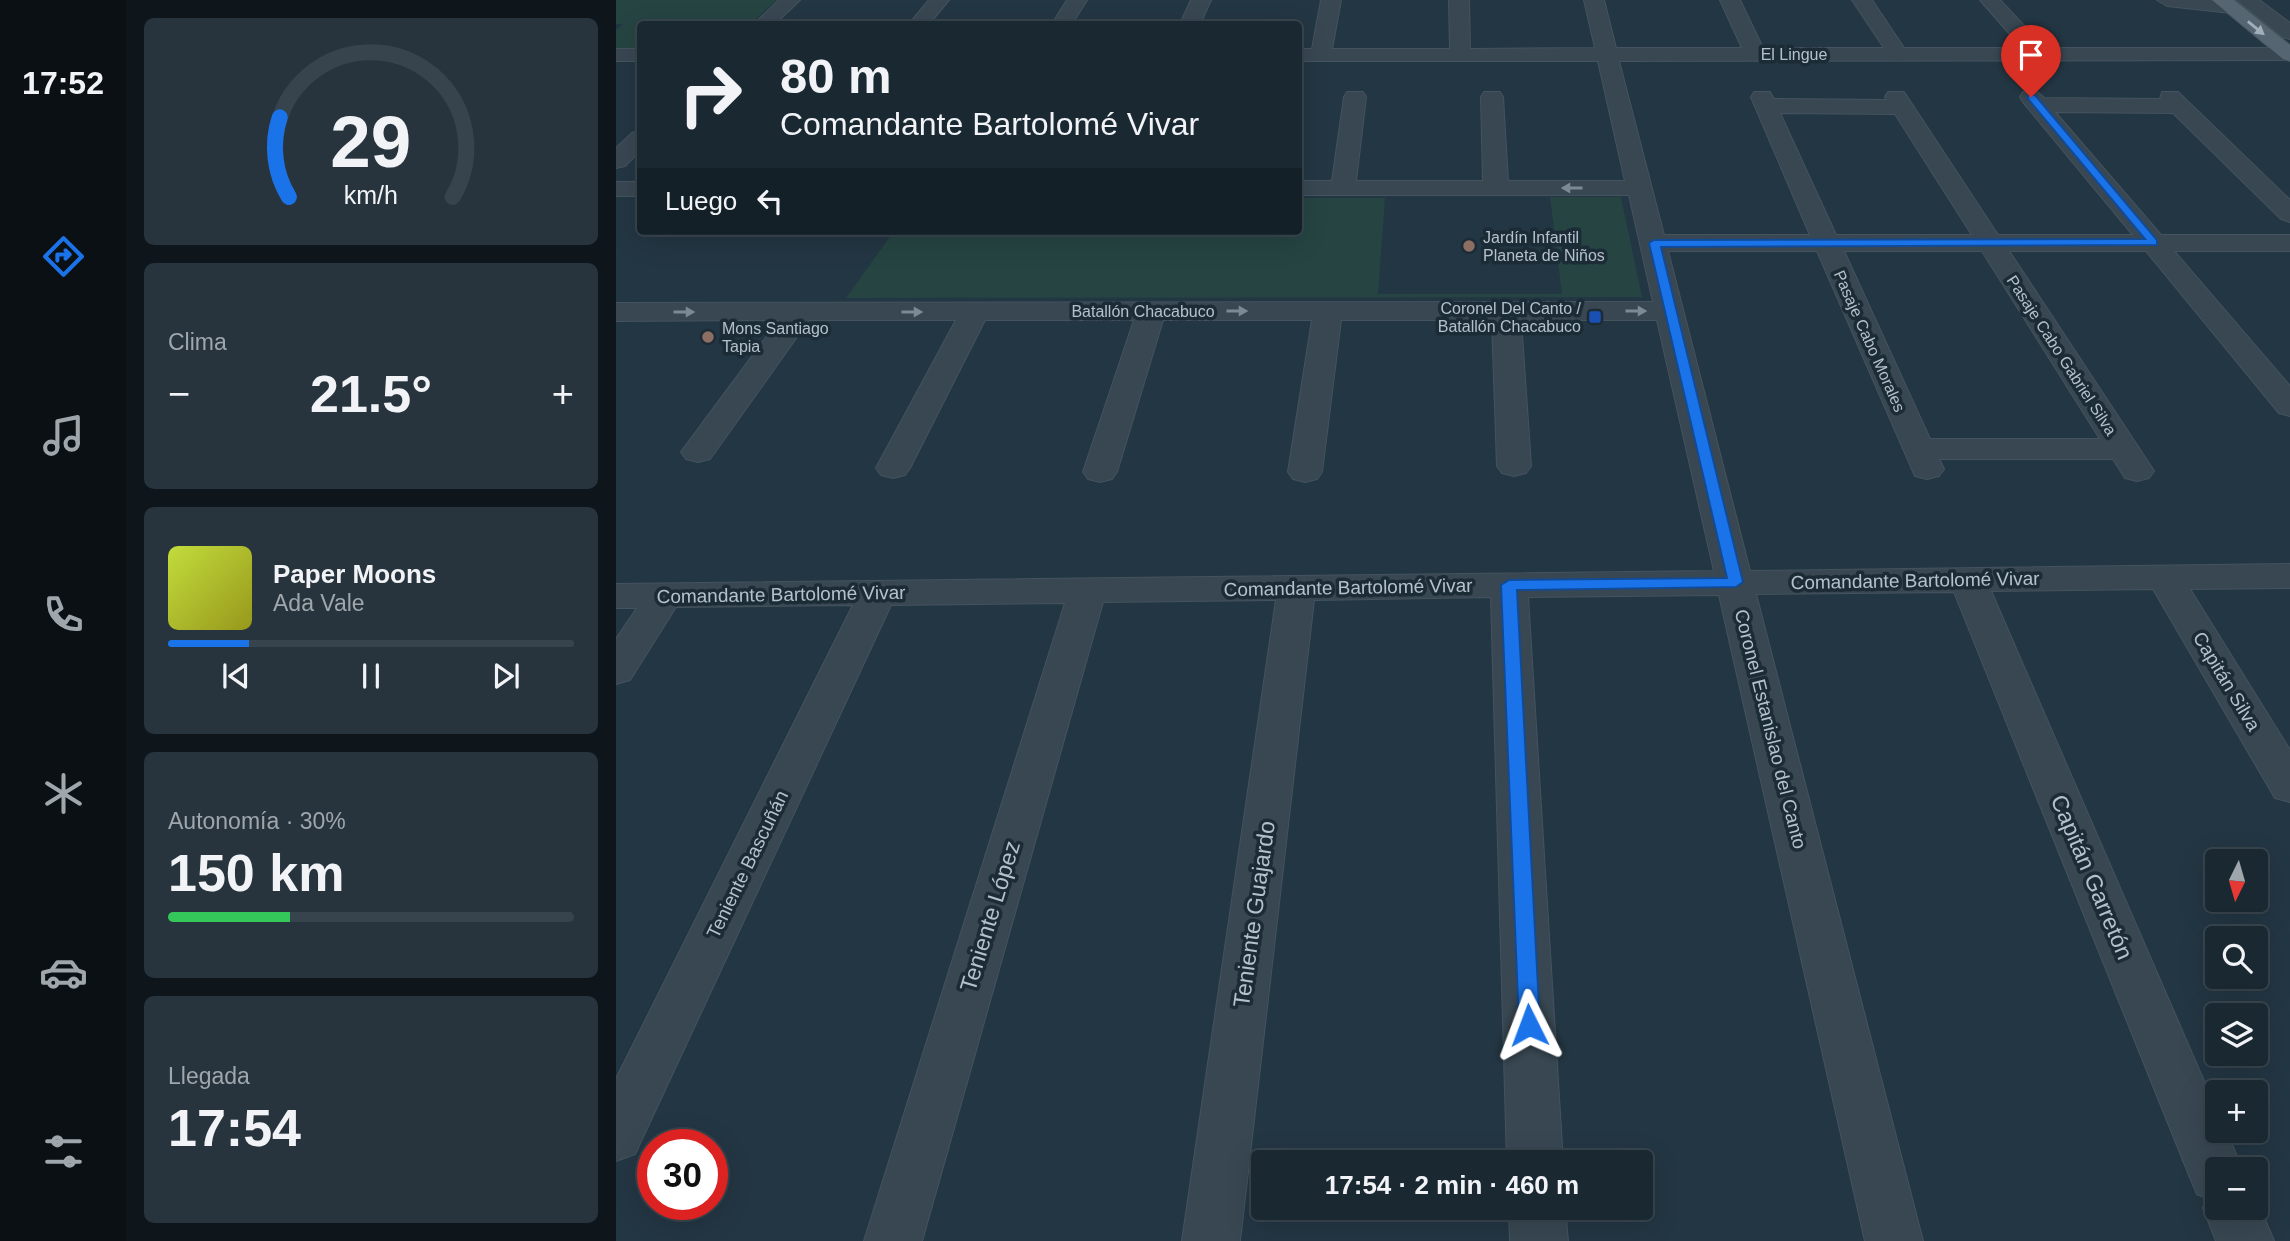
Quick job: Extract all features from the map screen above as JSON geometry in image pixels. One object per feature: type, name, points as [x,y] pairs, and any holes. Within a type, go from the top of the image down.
[{"type":"main road","points":[[2234,2],[2290,55]]},
{"type":"street","points":[[767,21],[790,0]]},
{"type":"street","points":[[922,21],[939,0]]},
{"type":"street","points":[[1064,21],[1077,0]]},
{"type":"street","points":[[1192,21],[1200,0]]},
{"type":"street","points":[[1321,54],[1331,0]]},
{"type":"street","points":[[1460,0],[1460,54]]},
{"type":"street","name":"Coronel Estanislao del Canto","points":[[1594,0],[1894,1241]]},
{"type":"street","points":[[1730,0],[1755,54]]},
{"type":"street","points":[[1862,0],[1898,54]]},
{"type":"street","points":[[1990,0],[2039,54]]},
{"type":"street","points":[[2166,0],[2234,2],[2290,33]]},
{"type":"street","points":[[2268,0],[2290,17]]},
{"type":"street","points":[[616,55],[637,55]]},
{"type":"street","name":"El Lingue","points":[[1302,55],[2290,55]]},
{"type":"street","points":[[1343,188],[1355,97]]},
{"type":"street","points":[[1492,97],[1496,188]]},
{"type":"street","points":[[2290,214],[2175,102],[2035,101],[2290,406]]},
{"type":"street","name":"Pasaje Cabo Morales","points":[[1899,102],[1764,102],[1922,459]]},
{"type":"street","name":"Pasaje Cabo Gabriel Silva","points":[[1899,102],[2130,460],[1922,459]]},
{"type":"street","points":[[616,161],[637,141]]},
{"type":"street","points":[[1302,188],[1640,188]]},
{"type":"street","points":[[616,190],[637,190]]},
{"type":"street","points":[[1654,243],[2290,243]]},
{"type":"street","name":"Batallón Chacabuco","points":[[618,315],[800,312],[1671,310]]},
{"type":"street","points":[[1100,472],[1151,311]]},
{"type":"street","points":[[1305,472],[1328,311]]},
{"type":"street","points":[[1506,311],[1514,466]]},
{"type":"street","points":[[698,452],[800,312]]},
{"type":"street","points":[[893,468],[975,312]]},
{"type":"street","name":"Comandante Bartolomé Vivar","points":[[616,596],[2290,576]]},
{"type":"street","name":"Capitán Silva","points":[[2164,577],[2290,786]]},
{"type":"street","name":"Capitán Garretón","points":[[1967,579],[2209,1157]]},
{"type":"street","points":[[1509,585],[1534,1150]]},
{"type":"street","name":"Teniente Guajardo","points":[[1211,1241],[1297,588]]},
{"type":"street","name":"Teniente López","points":[[893,1241],[1088,590]]},
{"type":"street","name":"Teniente Bascuñán","points":[[616,1136],[878,593]]},
{"type":"street","points":[[616,670],[665,595]]},
{"type":"street","points":[[1538,1220],[1539,1241]]},
{"type":"street","points":[[2236,1220],[2245,1241]]},
{"type":"green space","points":[[616,0],[777,0],[753,21],[637,21],[637,48],[616,48],[616,30],[623,24],[616,24]]},
{"type":"green space","points":[[1550,197],[1621,197],[1642,297],[846,298],[891,235],[1302,235],[1302,198],[1385,198],[1378,294],[1562,294]]},
{"type":"place","name":"Jardín Infantil Planeta de Niños","points":[[1469,246]]},
{"type":"place","name":"Coronel Del Canto / Batallón Chacabuco","points":[[1595,317]]},
{"type":"place","name":"Mons Santiago Tapia","points":[[708,337]]},
{"type":"route","points":[[1529,1025],[1509,585],[1736,582],[1654,243],[2153,243],[2031,97]]}]
